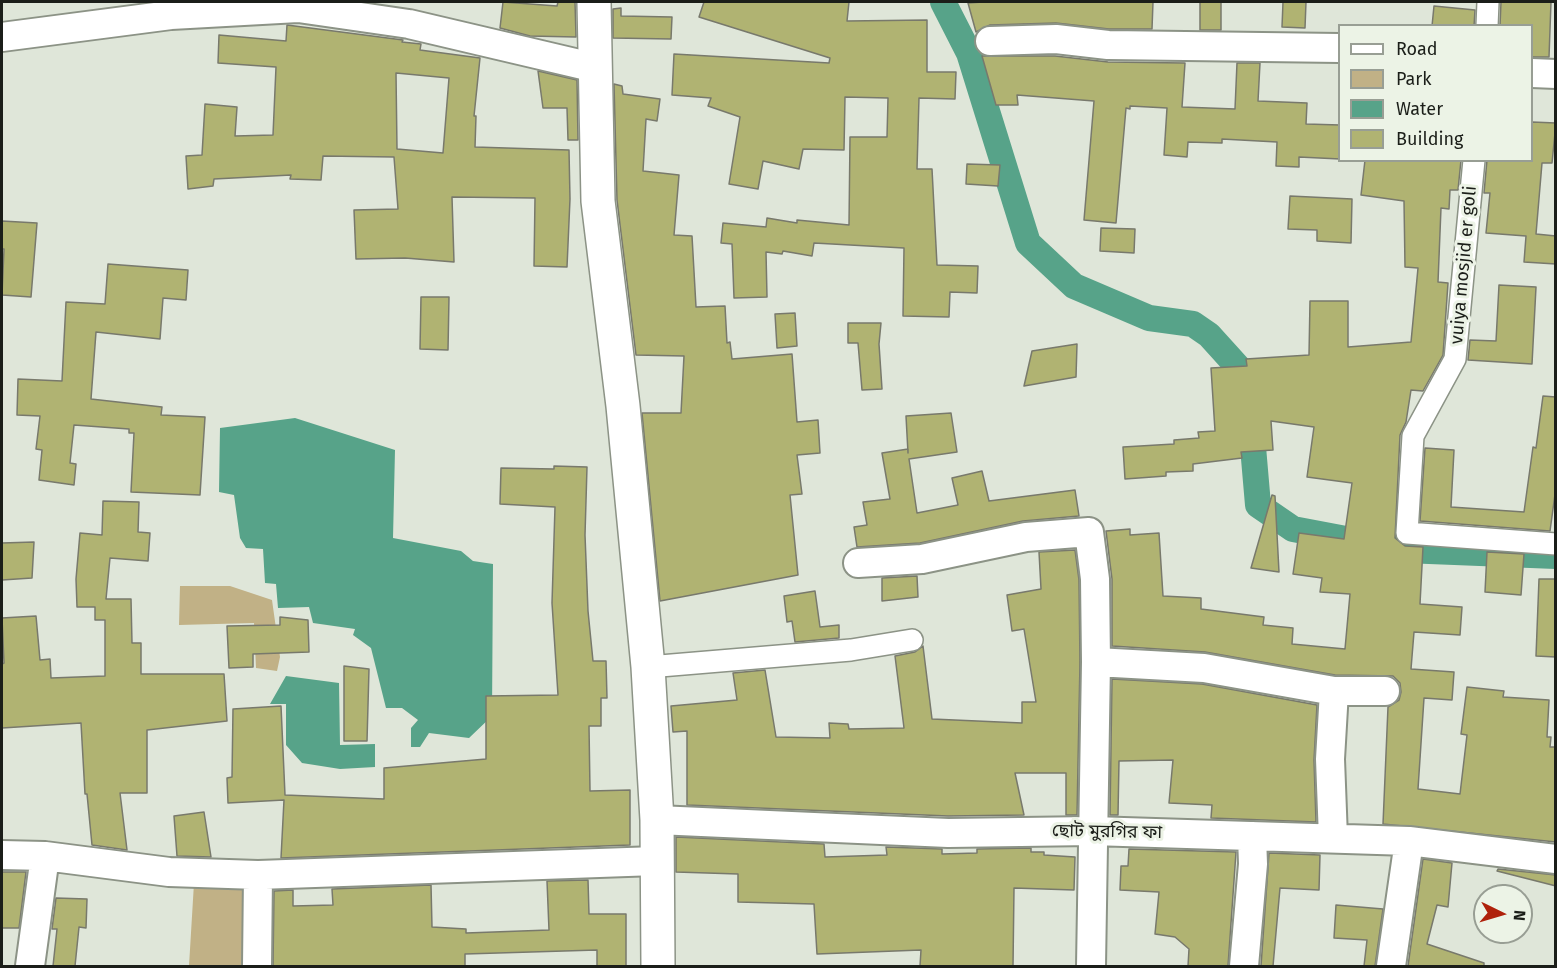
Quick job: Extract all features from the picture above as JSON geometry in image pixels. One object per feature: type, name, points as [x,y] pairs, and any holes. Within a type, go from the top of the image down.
[{"type":"street","points":[[594,2],[598,201],[623,406],[648,667],[657,820],[658,966]]},
{"type":"street","points":[[1487,24],[1488,2]]},
{"type":"street","points":[[2,37],[171,15],[298,8],[409,24],[596,68]]},
{"type":"street","points":[[990,41],[1056,39],[1108,45],[1338,48]]},
{"type":"street","points":[[1533,73],[1556,74]]},
{"type":"street","name":"vuiya mosjid er goli","points":[[1474,162],[1455,359],[1413,436],[1407,533],[1556,544]]},
{"type":"street","points":[[858,563],[922,559],[1026,537],[1089,532],[1095,579],[1096,662],[1092,831],[1094,937],[1091,966]]},
{"type":"street","points":[[648,667],[851,650],[912,640]]},
{"type":"street","points":[[1096,662],[1204,668],[1334,691],[1385,691]]},
{"type":"street","points":[[1333,838],[1330,759],[1334,691]]},
{"type":"street","name":"ছোট মুরগির ফা","points":[[657,820],[948,833],[1092,831],[1409,841],[1556,859]]},
{"type":"street","points":[[1244,966],[1253,864],[1252,836]]},
{"type":"street","points":[[1391,966],[1409,841]]},
{"type":"street","points":[[2,855],[45,855],[169,872],[258,875],[656,861]]},
{"type":"street","points":[[30,966],[45,855]]},
{"type":"street","points":[[257,966],[258,875]]},
{"type":"green space","points":[[180,586],[230,586],[272,600],[280,657],[277,671],[256,668],[254,623],[179,625]]},
{"type":"green space","points":[[194,883],[252,885],[252,966],[189,966]]},
{"type":"water","points":[[295,418],[395,450],[393,538],[461,551],[473,561],[493,564],[492,716],[469,738],[429,733],[420,747],[411,747],[411,728],[418,720],[402,708],[386,708],[371,648],[353,635],[355,629],[313,623],[309,607],[278,608],[276,584],[265,583],[263,549],[246,548],[240,538],[234,495],[219,492],[220,428]]},
{"type":"water","points":[[286,676],[339,683],[340,745],[375,744],[375,767],[340,769],[302,763],[286,745],[286,704],[270,704]]},
{"type":"building","points":[[503,2],[557,6],[558,2],[575,2],[576,37],[530,36],[500,28]]},
{"type":"building","points":[[704,2],[849,2],[847,21],[927,20],[927,72],[956,72],[955,99],[919,98],[917,169],[932,169],[937,265],[978,266],[977,293],[950,292],[949,317],[903,316],[904,248],[814,243],[812,256],[783,251],[782,254],[766,252],[767,297],[734,298],[732,244],[721,243],[723,223],[766,227],[767,218],[797,223],[797,220],[849,225],[850,137],[887,137],[888,98],[845,97],[844,150],[803,149],[799,169],[763,161],[758,189],[729,184],[740,117],[708,106],[711,98],[672,95],[674,54],[829,63],[830,58],[699,17]]},
{"type":"building","points":[[1153,2],[1152,29],[1109,29],[1056,23],[990,25],[976,32],[968,3]]},
{"type":"building","points":[[1200,2],[1221,2],[1221,30],[1200,30]]},
{"type":"building","points":[[1283,2],[1306,2],[1305,28],[1282,27]]},
{"type":"building","points":[[1501,2],[1551,2],[1549,57],[1533,57],[1533,24],[1500,24]]},
{"type":"building","points":[[1434,6],[1475,10],[1474,24],[1432,24]]},
{"type":"building","points":[[621,8],[621,16],[672,17],[671,39],[613,38],[613,9]]},
{"type":"building","points":[[287,25],[403,40],[402,42],[421,44],[420,50],[480,58],[474,116],[476,116],[475,147],[569,150],[570,199],[567,267],[534,266],[535,198],[452,197],[454,262],[405,258],[356,259],[354,210],[398,209],[394,157],[323,156],[321,180],[290,179],[291,175],[214,179],[213,186],[188,189],[186,156],[202,155],[205,104],[237,107],[235,136],[273,135],[276,67],[218,63],[219,35],[286,41]],"holes":[[[396,73],[449,78],[443,153],[397,149]]]},
{"type":"building","points":[[982,56],[1055,56],[1108,62],[1185,63],[1182,107],[1235,109],[1237,63],[1260,63],[1258,101],[1307,103],[1306,124],[1338,125],[1338,159],[1299,157],[1299,167],[1276,166],[1277,142],[1222,139],[1222,143],[1188,142],[1187,157],[1164,155],[1167,108],[1130,106],[1130,109],[1126,108],[1116,223],[1084,220],[1094,101],[1017,95],[1018,105],[996,105]]},
{"type":"building","points":[[538,71],[577,80],[578,140],[568,140],[567,108],[543,108]]},
{"type":"building","points":[[614,84],[622,86],[623,94],[660,99],[657,121],[646,119],[643,171],[679,175],[674,235],[692,236],[696,307],[725,306],[727,343],[730,342],[732,359],[792,354],[797,422],[818,420],[820,453],[797,455],[802,494],[790,495],[798,575],[660,601],[642,413],[681,413],[684,356],[636,355],[617,200]]},
{"type":"building","points":[[1533,122],[1556,123],[1552,163],[1542,163],[1536,234],[1556,236],[1556,264],[1524,262],[1526,236],[1486,233],[1490,193],[1484,193],[1487,162],[1533,162]]},
{"type":"building","points":[[1365,162],[1461,162],[1458,190],[1450,190],[1449,209],[1441,208],[1438,282],[1448,283],[1443,355],[1423,391],[1411,390],[1406,422],[1400,435],[1395,538],[1405,546],[1423,547],[1420,604],[1462,607],[1460,635],[1414,632],[1411,669],[1454,672],[1452,700],[1424,698],[1418,789],[1460,794],[1467,735],[1461,734],[1467,687],[1504,691],[1503,697],[1549,700],[1547,737],[1551,737],[1550,747],[1556,747],[1556,842],[1383,824],[1388,707],[1399,700],[1401,692],[1400,683],[1393,676],[1335,675],[1205,652],[1112,646],[1112,579],[1106,531],[1130,529],[1130,535],[1159,533],[1163,596],[1201,598],[1201,609],[1264,617],[1263,625],[1293,628],[1292,644],[1345,649],[1350,594],[1320,592],[1322,578],[1293,574],[1299,533],[1344,539],[1352,483],[1307,477],[1314,427],[1271,421],[1273,450],[1241,452],[1242,458],[1193,464],[1193,471],[1166,472],[1166,476],[1125,479],[1123,447],[1174,444],[1174,440],[1199,438],[1198,432],[1215,431],[1211,368],[1247,366],[1246,359],[1309,355],[1310,301],[1348,301],[1348,347],[1411,342],[1418,268],[1405,267],[1404,201],[1361,195]]},
{"type":"building","points":[[967,164],[1000,165],[998,186],[966,184]]},
{"type":"building","points":[[1290,196],[1352,199],[1351,243],[1317,241],[1317,230],[1288,229]]},
{"type":"building","points":[[2,221],[37,223],[31,297],[2,295],[4,249],[2,249]]},
{"type":"building","points":[[1101,228],[1135,229],[1134,253],[1100,251]]},
{"type":"building","points":[[108,264],[188,270],[186,300],[163,298],[160,339],[96,332],[91,399],[162,407],[161,415],[205,417],[200,495],[131,492],[134,433],[129,433],[129,429],[74,425],[70,463],[76,464],[74,485],[39,480],[42,450],[36,449],[40,416],[17,415],[18,379],[62,381],[66,302],[105,304]]},
{"type":"building","points":[[1499,285],[1536,287],[1532,364],[1468,360],[1470,340],[1496,341]]},
{"type":"building","points":[[421,297],[449,297],[448,350],[420,349]]},
{"type":"building","points":[[795,313],[797,346],[777,348],[775,314]]},
{"type":"building","points":[[848,323],[881,323],[879,344],[882,389],[862,390],[858,343],[848,343]]},
{"type":"building","points":[[1077,344],[1076,377],[1024,386],[1032,351]]},
{"type":"building","points":[[1543,396],[1556,397],[1556,487],[1550,531],[1420,521],[1425,448],[1454,450],[1451,507],[1524,512]]},
{"type":"building","points":[[951,413],[957,452],[909,459],[917,513],[958,505],[952,478],[982,471],[989,501],[1075,490],[1079,516],[1023,521],[920,543],[857,547],[854,527],[867,525],[863,502],[890,499],[882,453],[908,449],[906,416]]},
{"type":"building","points":[[554,466],[587,467],[585,535],[588,611],[593,661],[606,661],[607,698],[601,698],[601,726],[589,726],[590,791],[630,790],[630,845],[281,858],[284,800],[228,803],[227,778],[232,777],[233,709],[281,706],[285,795],[384,799],[384,768],[486,759],[486,696],[558,695],[552,603],[555,507],[500,504],[501,468],[554,469]]},
{"type":"building","points":[[1272,495],[1275,496],[1279,572],[1251,568]]},
{"type":"building","points":[[103,501],[139,502],[138,532],[150,533],[148,561],[110,558],[106,599],[131,599],[132,643],[141,643],[141,674],[224,674],[227,721],[147,730],[147,793],[120,793],[127,850],[92,845],[87,794],[85,794],[81,723],[2,728],[2,664],[4,663],[2,618],[36,616],[40,660],[50,659],[51,678],[105,676],[105,620],[95,620],[95,607],[77,607],[76,579],[80,533],[102,535]]},
{"type":"building","points":[[34,542],[32,578],[2,580],[2,543]]},
{"type":"building","points":[[1075,550],[1079,580],[1080,662],[1077,815],[1066,815],[1066,773],[1015,773],[1024,815],[948,816],[687,805],[687,731],[673,732],[671,706],[737,700],[733,673],[765,670],[776,737],[830,738],[829,723],[848,724],[849,729],[904,728],[895,656],[915,652],[923,646],[932,719],[1022,723],[1022,702],[1036,702],[1024,629],[1012,631],[1007,595],[1041,589],[1039,552]]},
{"type":"building","points":[[1487,552],[1524,554],[1521,595],[1485,592]]},
{"type":"building","points":[[917,576],[918,597],[882,601],[882,578]]},
{"type":"building","points":[[1539,579],[1556,579],[1556,657],[1536,656]]},
{"type":"building","points":[[815,591],[820,627],[839,625],[839,638],[795,642],[792,621],[787,622],[784,596]]},
{"type":"building","points":[[280,617],[308,620],[309,652],[253,654],[253,667],[229,668],[227,626],[280,625]]},
{"type":"building","points":[[344,666],[369,669],[367,741],[344,741]]},
{"type":"building","points":[[1112,679],[1202,684],[1317,705],[1314,760],[1316,822],[1211,818],[1212,805],[1169,803],[1173,760],[1119,761],[1118,815],[1110,815]]},
{"type":"building","points":[[204,812],[211,857],[177,856],[174,816]]},
{"type":"building","points":[[676,837],[824,844],[825,857],[887,855],[886,847],[942,849],[942,854],[977,853],[977,849],[1031,848],[1031,852],[1044,852],[1044,855],[1075,857],[1074,890],[1014,888],[1013,966],[920,966],[921,950],[817,954],[814,904],[738,902],[738,874],[676,872]]},
{"type":"building","points":[[1129,849],[1236,852],[1228,966],[1188,966],[1189,949],[1175,937],[1155,934],[1159,892],[1120,890],[1121,866],[1128,866]]},
{"type":"building","points":[[1269,853],[1320,855],[1319,890],[1280,888],[1273,966],[1261,966]]},
{"type":"building","points":[[1423,859],[1452,863],[1448,907],[1437,905],[1427,944],[1484,963],[1484,966],[1408,966]]},
{"type":"building","points":[[1498,869],[1556,875],[1556,886],[1497,871]]},
{"type":"building","points":[[2,872],[26,872],[19,928],[2,928]]},
{"type":"building","points":[[588,880],[589,914],[626,914],[626,966],[597,966],[597,950],[465,954],[465,966],[273,966],[274,891],[293,890],[293,906],[333,905],[332,889],[431,885],[432,927],[466,929],[466,933],[549,930],[547,881]]},
{"type":"building","points":[[56,898],[87,899],[86,928],[79,927],[75,966],[53,966],[57,929],[52,929]]},
{"type":"building","points":[[1336,905],[1383,909],[1375,966],[1364,966],[1367,940],[1334,938]]},
{"type":"waterway","points":[[943,2],[969,53],[1028,243],[1074,286],[1149,318],[1193,324],[1209,335],[1247,377],[1258,505],[1293,529],[1404,550],[1556,556]]}]
